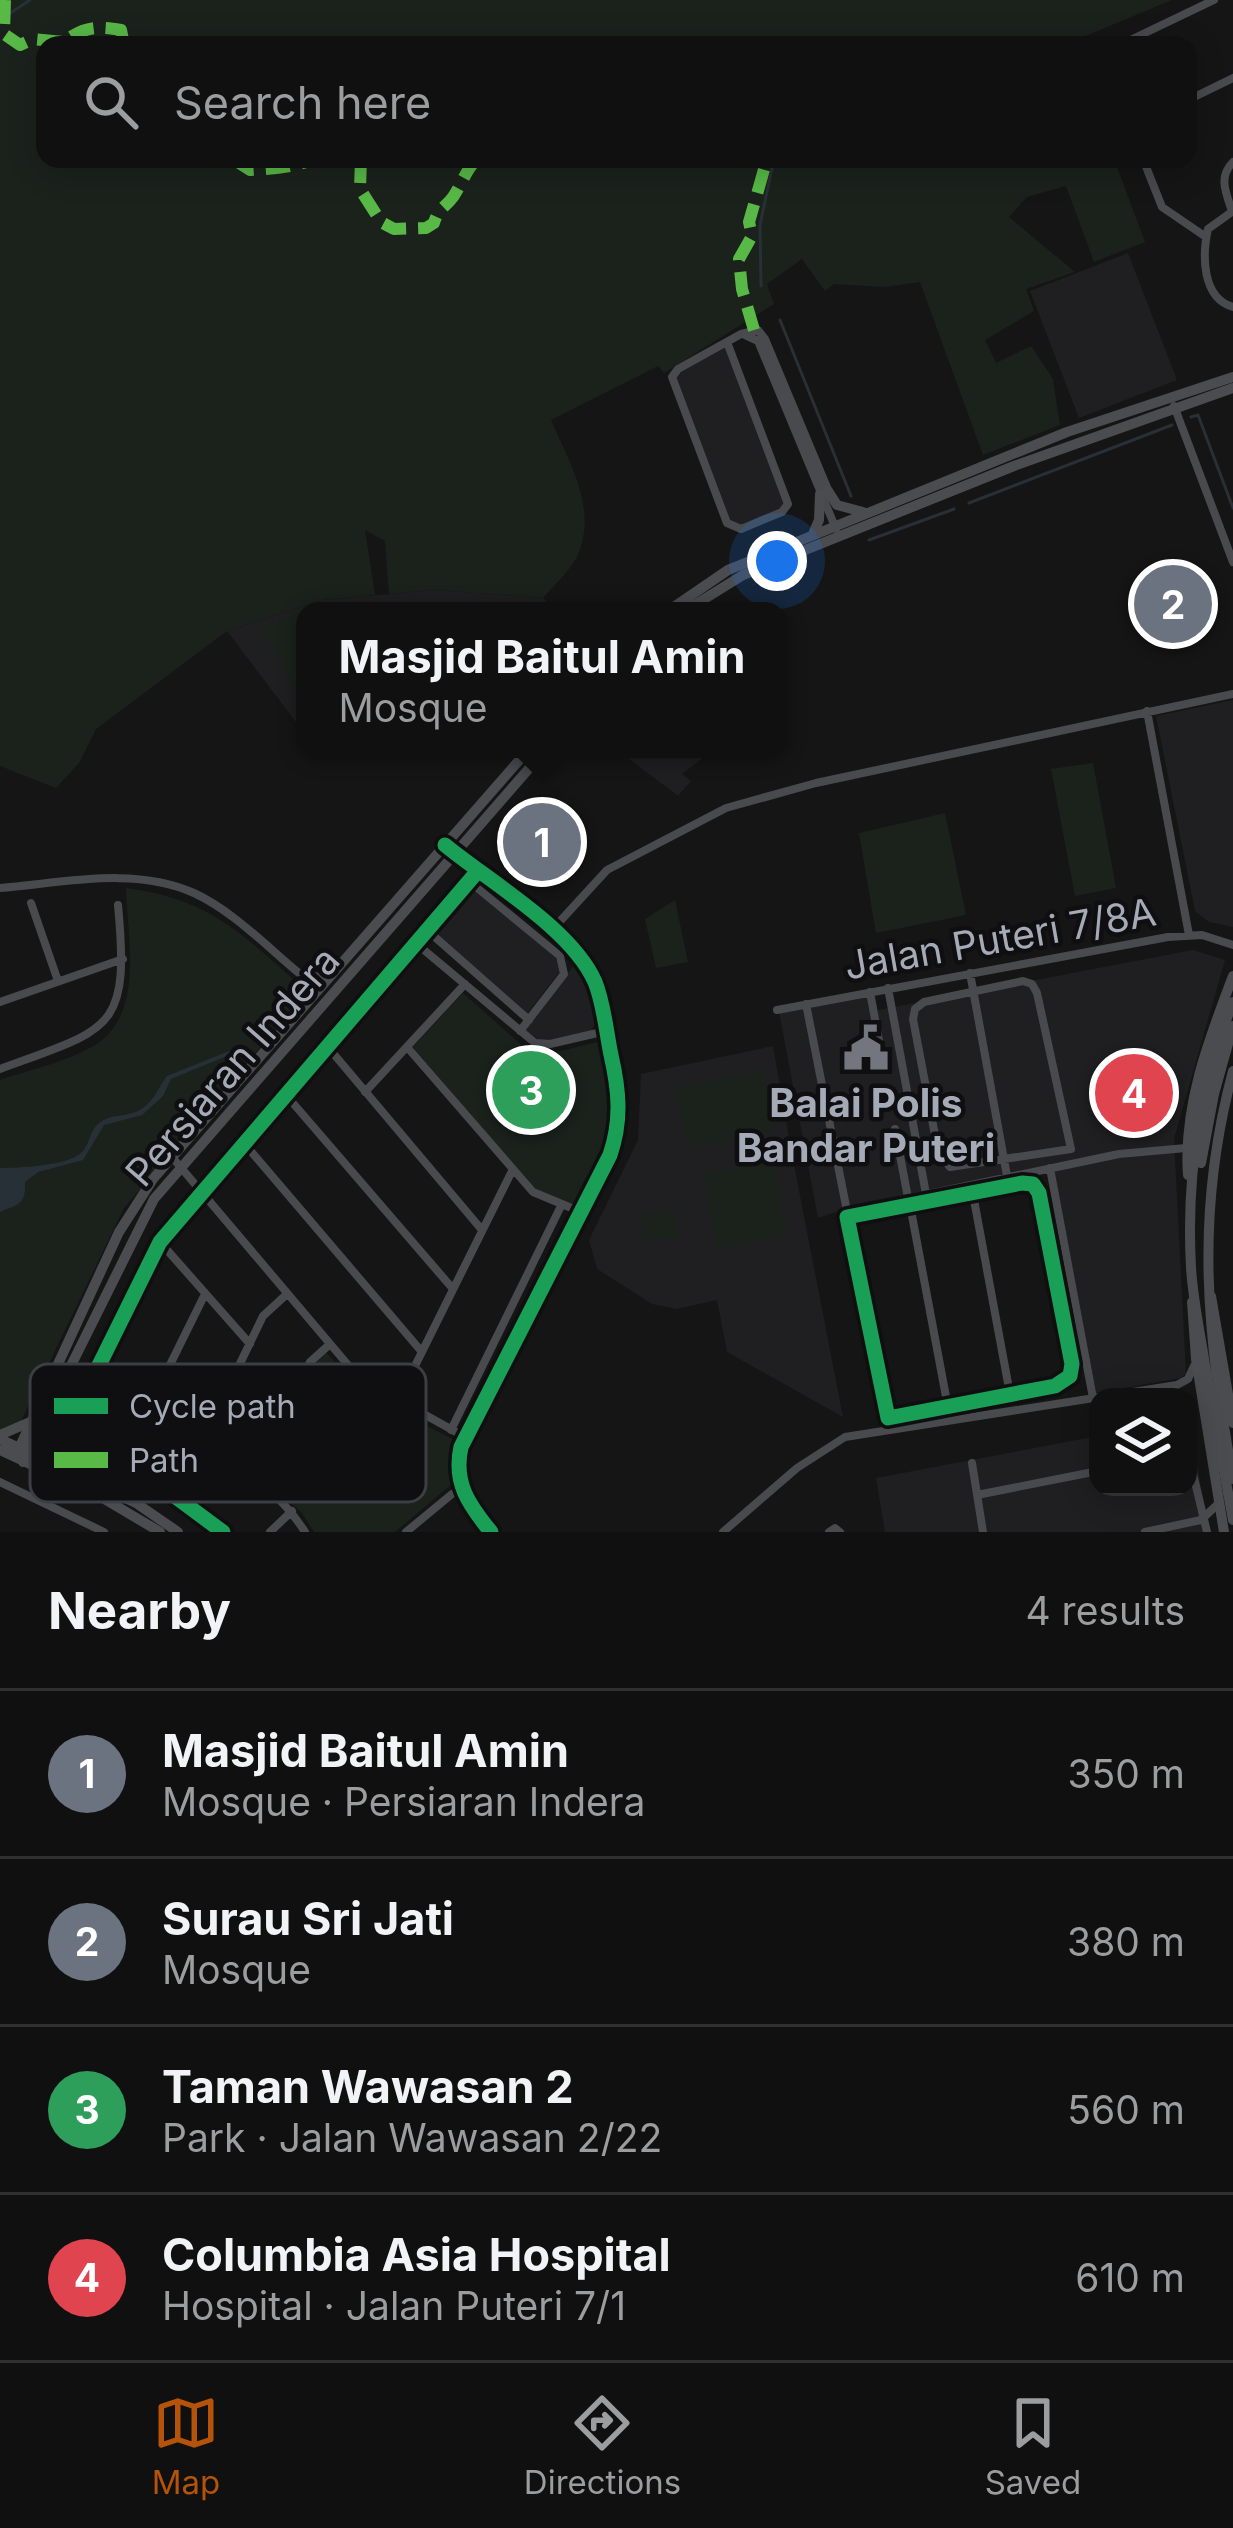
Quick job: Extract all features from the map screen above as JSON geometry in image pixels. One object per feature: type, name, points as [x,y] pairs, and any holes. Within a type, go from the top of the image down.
[{"type":"main road","points":[[699,602],[743,574],[841,530],[1233,376]]},
{"type":"main road","points":[[681,602],[728,570],[811,536],[841,530],[868,512],[1172,400],[1233,388]]},
{"type":"main road","points":[[824,492],[837,506],[868,512]]},
{"type":"main road","points":[[811,536],[824,492]]},
{"type":"main road","name":"Persiaran Indera","points":[[67,1364],[176,1162],[307,1003],[450,849],[522,758]]},
{"type":"main road","name":"Persiaran Indera","points":[[176,1162],[325,988],[537,758]]},
{"type":"main road","points":[[1225,1532],[1196,1359],[1186,1148],[1196,1087],[1233,976]]},
{"type":"main road","points":[[304,977],[325,988]]},
{"type":"main road","points":[[304,977],[307,1003]]},
{"type":"main road","points":[[1192,1214],[1205,1089],[1233,1002]]},
{"type":"main road","points":[[1192,1214],[1214,1094],[1233,1026]]},
{"type":"main road","points":[[1225,1532],[1233,1521],[1211,1377],[1207,1308],[1215,1153],[1233,1071]]},
{"type":"main road","points":[[1193,1287],[1233,1479]]},
{"type":"main road","points":[[1208,1287],[1233,1423]]},
{"type":"main road","points":[[0,1437],[30,1426]]},
{"type":"main road","name":"Persiaran Indera","points":[[21,1454],[30,1436]]},
{"type":"main road","points":[[0,1437],[30,1459]]},
{"type":"main road","points":[[0,1450],[30,1457]]},
{"type":"main road","points":[[1218,1499],[1233,1497]]},
{"type":"main road","points":[[109,1502],[160,1532]]},
{"type":"main road","points":[[134,1502],[178,1532]]},
{"type":"street","points":[[1139,36],[1214,0]]},
{"type":"street","points":[[1197,96],[1233,78]]},
{"type":"street","points":[[1233,162],[1223,183],[1232,211],[1217,220],[1206,237],[1205,270],[1212,291],[1224,305],[1233,307]]},
{"type":"street","points":[[1147,168],[1162,207],[1206,237]]},
{"type":"street","points":[[731,340],[788,500],[782,512],[741,529],[727,523],[672,382],[678,369],[731,340],[754,330],[762,333],[841,530]]},
{"type":"street","points":[[1172,400],[1233,562]]},
{"type":"street","points":[[552,930],[607,870],[726,808],[816,783],[1233,694]]},
{"type":"street","points":[[1147,711],[1189,935]]},
{"type":"street","points":[[450,849],[574,950],[593,978],[619,1094],[610,1155],[459,1457],[460,1485],[467,1503],[490,1532]]},
{"type":"street","points":[[100,1364],[160,1242],[477,872]]},
{"type":"street","points":[[0,888],[118,879],[168,884],[216,906],[304,977]]},
{"type":"street","points":[[470,882],[563,960],[564,974],[520,1031]]},
{"type":"street","points":[[31,903],[58,981]]},
{"type":"street","points":[[0,1070],[95,1032],[121,990],[118,905]]},
{"type":"street","points":[[1186,914],[1202,935]]},
{"type":"street","points":[[1168,937],[1186,914]]},
{"type":"street","points":[[428,931],[529,1020]]},
{"type":"street","name":"Jalan Puteri 7/8A","points":[[777,1010],[1168,937],[1202,935],[1233,945]]},
{"type":"street","points":[[418,944],[529,1040],[544,1045],[606,1031]]},
{"type":"street","points":[[0,1002],[123,959]]},
{"type":"street","points":[[970,973],[1007,1176]]},
{"type":"street","points":[[1024,981],[1037,993],[1071,1149],[959,1168],[946,1164],[938,1151],[913,1018],[923,1002],[973,992],[1024,981]]},
{"type":"street","points":[[365,1092],[465,984]]},
{"type":"street","points":[[888,988],[926,1194]]},
{"type":"street","points":[[870,992],[882,1058]]},
{"type":"street","points":[[806,1004],[888,1418],[1067,1381],[1072,1364],[1039,1192],[1033,1184],[926,1194],[909,1202]]},
{"type":"street","points":[[327,1046],[482,1230]]},
{"type":"street","points":[[407,1047],[533,1192],[581,1212]]},
{"type":"street","points":[[286,1095],[453,1289]]},
{"type":"street","points":[[895,1129],[950,1418]]},
{"type":"street","points":[[243,1142],[422,1352]]},
{"type":"street","points":[[847,1214],[1135,1151],[1186,1148]]},
{"type":"street","points":[[176,1162],[349,1364]]},
{"type":"street","points":[[416,1364],[513,1168]]},
{"type":"street","points":[[1050,1168],[1091,1388]]},
{"type":"street","points":[[972,1189],[1010,1394]]},
{"type":"street","points":[[452,1430],[561,1205]]},
{"type":"street","points":[[160,1242],[250,1344]]},
{"type":"street","points":[[1056,1280],[1070,1277]]},
{"type":"street","points":[[171,1364],[205,1294]]},
{"type":"street","points":[[240,1364],[263,1316],[287,1294]]},
{"type":"street","points":[[311,1364],[330,1344]]},
{"type":"street","points":[[1158,1388],[1177,1385],[1191,1376],[1196,1359]]},
{"type":"street","points":[[1177,1385],[1202,1397]]},
{"type":"street","points":[[723,1532],[797,1468],[845,1437],[1089,1399]]},
{"type":"street","points":[[426,1416],[465,1438]]},
{"type":"street","points":[[972,1463],[983,1532]]},
{"type":"street","points":[[977,1495],[1089,1473]]},
{"type":"street","points":[[0,1482],[30,1496]]},
{"type":"street","points":[[406,1532],[452,1494]]},
{"type":"street","points":[[1196,1496],[1207,1532]]},
{"type":"street","points":[[1201,1520],[1218,1499]]},
{"type":"street","points":[[42,1502],[104,1532]]},
{"type":"street","points":[[185,1502],[223,1532]]},
{"type":"street","points":[[281,1502],[305,1532]]},
{"type":"street","points":[[270,1532],[292,1511]]},
{"type":"street","points":[[1144,1532],[1201,1520],[1225,1532]]},
{"type":"street","points":[[829,1532],[835,1528],[840,1532]]},
{"type":"shaded area","points":[[0,0],[1172,0],[1085,36],[36,36],[36,168],[1117,168],[1145,242],[1094,262],[1066,186],[1027,197],[1009,217],[1075,272],[1026,289],[1034,311],[985,340],[996,363],[1031,346],[1053,379],[1060,425],[983,455],[920,282],[884,287],[834,284],[825,291],[802,259],[767,284],[774,304],[664,373],[658,366],[551,420],[578,484],[585,518],[576,558],[543,598],[435,590],[389,594],[385,541],[365,530],[375,595],[296,602],[296,608],[227,631],[96,729],[79,763],[56,788],[0,766]]},
{"type":"shaded area","points":[[1128,253],[1177,380],[1079,418],[1030,291]]},
{"type":"shaded area","points":[[725,346],[785,501],[782,509],[740,525],[730,521],[675,379]]},
{"type":"shaded area","points":[[435,590],[547,602],[316,602]]},
{"type":"shaded area","points":[[296,608],[296,722],[227,631]]},
{"type":"shaded area","points":[[296,614],[296,688],[259,628]]},
{"type":"shaded area","points":[[1233,700],[1233,927],[1209,922],[1195,911],[1156,716]]},
{"type":"shaded area","points":[[628,758],[702,758],[682,774],[691,781],[678,796]]},
{"type":"shaded area","points":[[1093,763],[1116,888],[1075,896],[1051,769]]},
{"type":"shaded area","points":[[945,813],[966,915],[876,933],[859,833]]},
{"type":"shaded area","points":[[471,887],[563,967],[527,1014],[433,933]]},
{"type":"shaded area","points":[[126,888],[179,900],[221,920],[299,984],[302,998],[124,1208],[49,1364],[30,1364],[30,1402],[21,1421],[0,1429],[0,1080],[88,1049],[107,1036],[126,999],[130,954]]},
{"type":"shaded area","points":[[675,900],[688,962],[656,968],[645,919]]},
{"type":"shaded area","points":[[1193,950],[1225,960],[1174,1139],[1186,1374],[1124,1388],[1095,1388],[1053,1164],[818,1218],[779,1012],[869,994],[873,1011]]},
{"type":"shaded area","points":[[574,965],[589,990],[597,1022],[590,1032],[547,1042],[534,1040],[524,1031]]},
{"type":"shaded area","points":[[463,993],[535,1057],[602,1041],[610,1090],[608,1127],[573,1206],[535,1190],[413,1047]]},
{"type":"shaded area","points":[[773,1046],[843,1417],[727,1352],[717,1300],[677,1309],[652,1304],[597,1269],[589,1240],[638,1140],[641,1074]]},
{"type":"shaded area","points":[[234,1053],[171,1079],[163,1096],[142,1115],[104,1125],[83,1160],[38,1172],[25,1182],[20,1203],[0,1212],[0,1168],[75,1157],[98,1124],[143,1108],[167,1076]]},
{"type":"shaded area","points":[[764,1069],[775,1131],[688,1148],[675,1088]]},
{"type":"shaded area","points":[[773,1159],[787,1235],[717,1250],[704,1174]]},
{"type":"shaded area","points":[[674,1209],[679,1236],[645,1243],[640,1215]]},
{"type":"shaded area","points":[[326,1352],[336,1364],[315,1364]]},
{"type":"shaded area","points":[[426,1426],[456,1441],[453,1483],[395,1532],[314,1532],[290,1502],[426,1502]]},
{"type":"shaded area","points":[[1089,1438],[1089,1496],[1197,1496],[1197,1464],[1209,1532],[885,1532],[876,1478]]},
{"type":"waterway","points":[[0,20],[30,0]]},
{"type":"waterway","points":[[761,286],[760,225],[772,168]]},
{"type":"waterway","points":[[780,320],[851,496]]},
{"type":"waterway","points":[[1191,417],[1198,415],[1233,508]]},
{"type":"waterway","points":[[969,503],[1172,425]]},
{"type":"waterway","points":[[869,540],[954,509]]},
{"type":"marked path","points":[[5,0],[4,34],[20,45],[36,39]]},
{"type":"marked path","points":[[73,36],[98,28],[121,30],[122,36]]},
{"type":"marked path","points":[[247,168],[270,168]]},
{"type":"marked path","points":[[361,168],[360,189],[381,222],[394,229],[426,228],[434,223],[469,168]]},
{"type":"marked path","points":[[754,330],[739,259],[752,236],[749,222],[764,168]]},
{"type":"cycle path","points":[[445,845],[549,925],[584,962],[601,999],[617,1093],[618,1117],[610,1155],[461,1447],[459,1472],[465,1493],[491,1532]]},
{"type":"cycle path","points":[[100,1364],[160,1242],[477,872]]},
{"type":"cycle path","points":[[1022,1183],[1033,1184],[1039,1193],[1072,1364],[1070,1376],[1055,1386],[888,1418],[847,1217],[1022,1183]]},
{"type":"cycle path","points":[[183,1502],[223,1532]]},
{"type":"place","name":"Surau Sri Jati","points":[[1173,604]]},
{"type":"place","name":"Masjid Baitul Amin","points":[[542,842]]},
{"type":"place","name":"Balai Polis Bandar Puteri","points":[[866,1048]]},
{"type":"place","name":"Taman Wawasan 2","points":[[531,1090]]},
{"type":"place","name":"Columbia Asia Hospital","points":[[1134,1093]]}]
